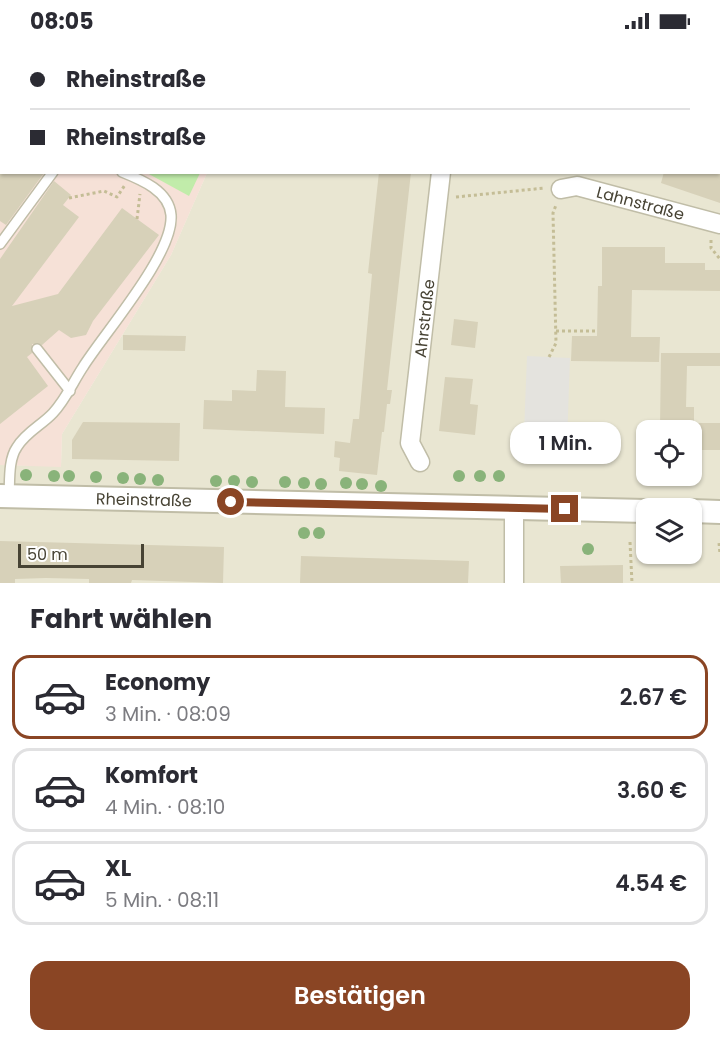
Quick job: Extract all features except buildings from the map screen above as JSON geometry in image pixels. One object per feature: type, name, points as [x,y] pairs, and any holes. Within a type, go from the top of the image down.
[{"type":"street","name":"Ahrstraße","points":[[420,462],[410,444],[441,174]]},
{"type":"street","name":"Lahnstraße","points":[[561,189],[577,186],[720,224]]},
{"type":"street","name":"Rheinstraße","points":[[5,496],[636,511]]},
{"type":"street","points":[[514,509],[514,583]]},
{"type":"street","points":[[702,512],[720,512]]},
{"type":"lane","points":[[0,244],[4,233],[51,174]]},
{"type":"lane","points":[[5,496],[15,449],[26,435],[53,414],[70,391],[82,368],[153,266],[169,234],[171,214],[163,194],[127,174]]},
{"type":"lane","points":[[37,349],[70,391]]},
{"type":"path","points":[[69,198],[104,191],[117,197],[127,174]]},
{"type":"path","points":[[137,219],[142,181]]},
{"type":"path","points":[[438,196],[458,197],[539,188],[561,189],[553,213],[556,343],[549,357]]},
{"type":"path","points":[[556,331],[597,331]]},
{"type":"path","points":[[630,542],[632,583]]},
{"type":"path","points":[[719,543],[720,554]]},
{"type":"shaded area","points":[[0,174],[207,174],[171,255],[62,434],[61,467],[0,465]]},
{"type":"shaded area","points":[[207,174],[720,174],[720,583],[0,583],[0,465],[61,466],[62,434],[171,255]]},
{"type":"shaded area","points":[[527,356],[570,358],[567,443],[547,442],[546,460],[523,459]]},
{"type":"green space","points":[[149,174],[200,174],[189,196]]},
{"type":"route","points":[[231,502],[565,509]]}]
